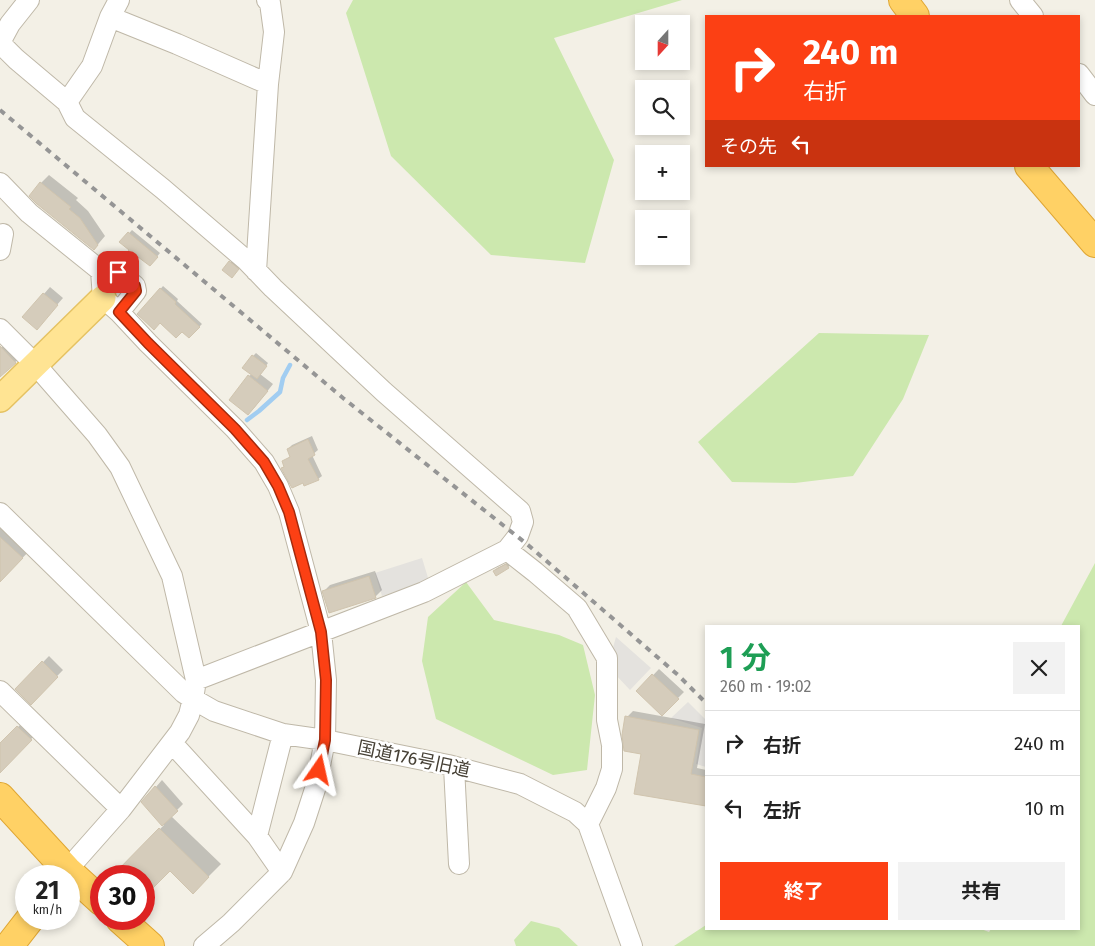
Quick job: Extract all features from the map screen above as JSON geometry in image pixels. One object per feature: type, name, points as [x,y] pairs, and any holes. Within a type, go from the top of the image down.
[{"type":"highway","points":[[903,0],[914,15]]},
{"type":"highway","points":[[1030,167],[1095,243]]},
{"type":"highway","points":[[1049,167],[1095,220]]},
{"type":"highway","points":[[0,797],[58,865]]},
{"type":"highway","points":[[80,885],[90,892]]},
{"type":"highway","points":[[9,946],[21,930]]},
{"type":"highway","points":[[132,930],[150,946]]},
{"type":"main road","points":[[0,399],[35,364],[111,305]]},
{"type":"street","points":[[29,0],[10,24],[3,37],[2,45],[67,102],[75,118],[247,261],[256,272],[384,392],[520,511],[522,522],[520,530],[518,536],[507,550],[424,592],[321,632],[194,690]]},
{"type":"street","points":[[256,272],[268,84],[274,32],[270,3],[267,0]]},
{"type":"street","points":[[1020,0],[1032,15]]},
{"type":"street","points":[[67,102],[92,66],[114,8],[177,44],[268,84]]},
{"type":"street","points":[[1080,75],[1095,95]]},
{"type":"street","points":[[0,183],[29,213],[101,270],[111,305],[235,429],[264,462],[278,486],[289,512],[321,632],[326,680],[325,740],[316,786],[304,823],[282,872],[231,923],[204,946]]},
{"type":"street","points":[[101,270],[110,265],[135,286],[136,291],[111,305]]},
{"type":"street","points":[[0,329],[35,364],[97,435],[120,467],[172,576],[194,690],[189,715],[180,732],[120,809],[72,865]]},
{"type":"street","name":"国道176号旧道","points":[[0,512],[184,693],[194,690],[214,711],[284,734],[325,740],[454,767],[520,784],[574,812],[588,824]]},
{"type":"street","points":[[507,550],[577,608],[607,658],[607,720],[612,745],[612,769],[606,788],[588,824],[632,946]]},
{"type":"street","points":[[0,691],[120,809]]},
{"type":"street","points":[[257,836],[284,734]]},
{"type":"street","points":[[172,743],[257,836],[282,872]]},
{"type":"street","points":[[454,767],[459,864]]},
{"type":"green space","points":[[353,0],[682,0],[554,38],[614,160],[585,263],[491,255],[391,156],[346,13]]},
{"type":"green space","points":[[819,333],[929,335],[903,399],[853,476],[795,483],[732,482],[698,442]]},
{"type":"green space","points":[[1095,563],[1095,946],[674,946],[705,926],[705,930],[984,930],[989,932],[990,930],[1080,930],[1080,625],[1062,625]]},
{"type":"green space","points":[[466,582],[494,620],[559,635],[583,645],[595,695],[587,770],[553,775],[436,719],[422,661],[428,617]]},
{"type":"green space","points":[[531,921],[559,928],[578,946],[516,946],[514,940]]},
{"type":"shaded area","points":[[422,558],[429,581],[382,596],[375,573]]},
{"type":"shaded area","points":[[616,637],[651,668],[630,690],[614,673],[612,651]]},
{"type":"shaded area","points":[[688,702],[705,719],[705,767],[696,764],[702,728],[671,718]]},
{"type":"building","points":[[40,182],[71,207],[69,209],[80,218],[98,245],[94,250],[29,196]]},
{"type":"building","points":[[128,232],[158,257],[150,266],[138,257],[133,263],[125,255],[129,250],[119,242]]},
{"type":"building","points":[[229,261],[239,269],[232,278],[222,270]]},
{"type":"building","points":[[160,288],[200,327],[189,338],[182,332],[176,338],[160,323],[154,330],[137,314]]},
{"type":"building","points":[[43,293],[58,305],[37,330],[22,317]]},
{"type":"building","points":[[0,346],[16,363],[0,377]]},
{"type":"building","points":[[252,355],[267,366],[257,379],[242,368]]},
{"type":"building","points":[[248,375],[268,391],[248,415],[229,400]]},
{"type":"building","points":[[308,439],[315,455],[308,459],[319,480],[304,486],[303,483],[292,488],[281,468],[284,467],[282,461],[290,457],[287,449]]},
{"type":"building","points":[[0,537],[23,558],[0,582]]},
{"type":"building","points":[[506,564],[509,568],[496,576],[493,571]]},
{"type":"building","points":[[369,576],[376,598],[329,613],[322,591]]},
{"type":"building","points":[[42,661],[58,677],[31,705],[15,689]]},
{"type":"building","points":[[652,674],[679,699],[662,716],[636,691]]},
{"type":"building","points":[[625,716],[699,730],[691,774],[705,777],[705,806],[634,794],[641,754],[624,751],[622,735]]},
{"type":"building","points":[[17,726],[32,740],[0,773],[0,743]]},
{"type":"building","points":[[155,786],[178,811],[162,826],[141,802]]},
{"type":"building","points":[[159,828],[209,877],[193,894],[170,871],[155,886],[155,865],[123,865]]},
{"type":"waterway","points":[[247,420],[280,392],[283,378],[290,365]]},
{"type":"railway","points":[[0,110],[343,398],[528,545],[678,675],[705,702]]},
{"type":"route","points":[[118,272],[135,286],[136,291],[119,312],[235,429],[264,462],[278,486],[289,512],[321,632],[326,680],[325,740],[319,770]]}]
